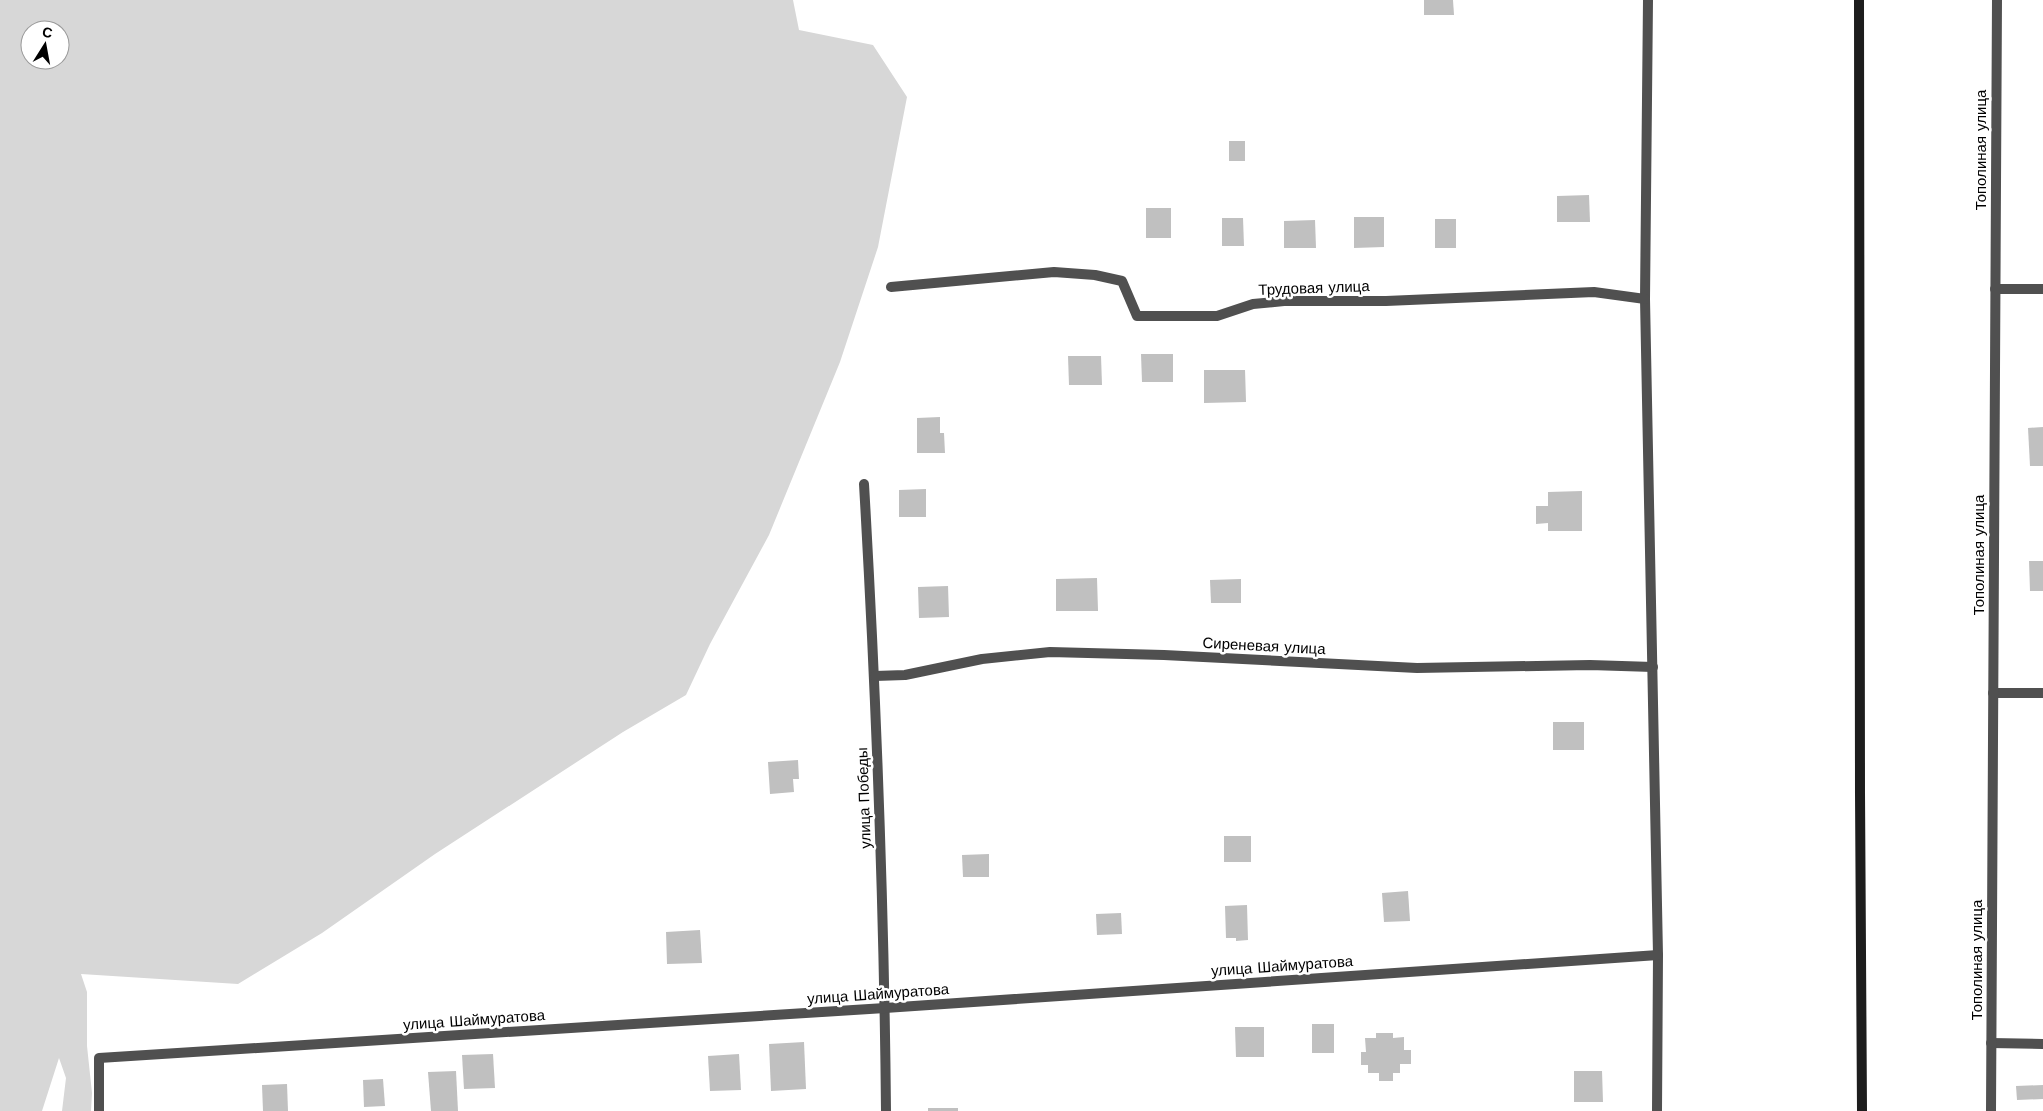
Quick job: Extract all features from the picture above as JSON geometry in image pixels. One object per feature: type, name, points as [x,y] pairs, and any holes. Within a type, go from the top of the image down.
[{"type":"main road","points":[[1859,0],[1862,1111]]},
{"type":"street","points":[[1648,0],[1645,299],[1658,955],[1657,1111]]},
{"type":"street","name":"Тополиная улица","points":[[1991,1111],[1996,0]]},
{"type":"street","name":"Трудовая улица","points":[[891,287],[1054,272],[1095,275],[1122,281],[1137,316],[1217,316],[1253,304],[1284,301],[1386,300],[1594,292],[1645,299]]},
{"type":"street","points":[[1995,289],[2043,289]]},
{"type":"street","name":"улица Победы","points":[[864,484],[876,676],[886,1111]]},
{"type":"street","name":"Сиреневая улица","points":[[876,676],[905,675],[982,658],[1050,652],[1164,655],[1416,668],[1590,665],[1652,667]]},
{"type":"street","points":[[1993,693],[2043,693]]},
{"type":"street","name":"улица Шаймуратова","points":[[99,1111],[100,1058],[885,1008],[1658,955]]},
{"type":"street","points":[[1992,1043],[2043,1044]]},
{"type":"shaded area","points":[[0,0],[793,0],[799,30],[873,45],[907,97],[878,247],[840,362],[769,535],[710,644],[686,695],[623,732],[435,854],[322,933],[238,984],[81,974],[87,992],[87,1046],[92,1093],[91,1111],[62,1111],[66,1078],[59,1058],[42,1111],[0,1111]]},
{"type":"building","points":[[1424,0],[1453,0],[1454,15],[1424,15]]},
{"type":"building","points":[[1229,141],[1245,141],[1245,161],[1229,161]]},
{"type":"building","points":[[1589,195],[1590,222],[1557,222],[1557,196]]},
{"type":"building","points":[[1146,208],[1171,208],[1171,238],[1146,238]]},
{"type":"building","points":[[1354,217],[1384,217],[1384,247],[1354,248]]},
{"type":"building","points":[[1222,218],[1243,218],[1244,246],[1222,246]]},
{"type":"building","points":[[1435,219],[1456,219],[1456,248],[1435,248]]},
{"type":"building","points":[[1315,220],[1316,248],[1284,248],[1284,221]]},
{"type":"building","points":[[1141,354],[1173,354],[1173,382],[1142,382]]},
{"type":"building","points":[[1068,356],[1101,356],[1102,385],[1069,385]]},
{"type":"building","points":[[1204,370],[1245,370],[1246,402],[1204,403]]},
{"type":"building","points":[[940,417],[940,433],[944,433],[945,453],[917,453],[917,418]]},
{"type":"building","points":[[2043,427],[2043,466],[2030,466],[2028,428]]},
{"type":"building","points":[[926,489],[926,517],[899,517],[899,490]]},
{"type":"building","points":[[1582,491],[1582,531],[1548,531],[1548,523],[1536,524],[1536,506],[1548,506],[1548,492]]},
{"type":"building","points":[[2029,561],[2043,561],[2043,591],[2030,591]]},
{"type":"building","points":[[1097,578],[1098,611],[1056,611],[1056,579]]},
{"type":"building","points":[[1241,579],[1241,603],[1211,603],[1210,580]]},
{"type":"building","points":[[948,586],[949,617],[919,618],[918,587]]},
{"type":"building","points":[[1553,722],[1584,722],[1584,750],[1553,750]]},
{"type":"building","points":[[798,760],[799,779],[793,779],[794,792],[770,794],[768,762]]},
{"type":"building","points":[[1224,836],[1251,836],[1251,862],[1224,862]]},
{"type":"building","points":[[989,854],[989,877],[963,877],[962,855]]},
{"type":"building","points":[[1408,891],[1410,921],[1384,922],[1382,893]]},
{"type":"building","points":[[1247,905],[1248,940],[1236,941],[1236,938],[1226,938],[1225,906]]},
{"type":"building","points":[[1121,913],[1122,934],[1097,935],[1096,914]]},
{"type":"building","points":[[700,930],[702,963],[667,964],[666,932]]},
{"type":"building","points":[[1312,1024],[1334,1024],[1334,1053],[1312,1053]]},
{"type":"building","points":[[1235,1027],[1264,1027],[1264,1057],[1236,1057]]},
{"type":"building","points":[[1376,1033],[1393,1033],[1393,1038],[1404,1037],[1404,1050],[1411,1050],[1411,1064],[1400,1064],[1400,1073],[1393,1073],[1393,1081],[1379,1081],[1379,1073],[1368,1073],[1368,1065],[1361,1065],[1361,1052],[1366,1052],[1365,1038],[1376,1038]]},
{"type":"building","points":[[804,1042],[806,1089],[771,1091],[769,1044]]},
{"type":"building","points":[[493,1054],[495,1088],[464,1089],[462,1055]]},
{"type":"building","points":[[739,1054],[741,1090],[710,1091],[708,1056]]},
{"type":"building","points":[[456,1071],[458,1111],[431,1111],[428,1072]]},
{"type":"building","points":[[1574,1071],[1602,1071],[1603,1102],[1574,1102]]},
{"type":"building","points":[[383,1079],[385,1106],[364,1107],[363,1080]]},
{"type":"building","points":[[287,1084],[288,1111],[263,1111],[262,1085]]},
{"type":"building","points":[[2043,1085],[2043,1099],[2017,1100],[2016,1086]]},
{"type":"building","points":[[928,1108],[958,1108],[958,1111],[928,1111]]}]
